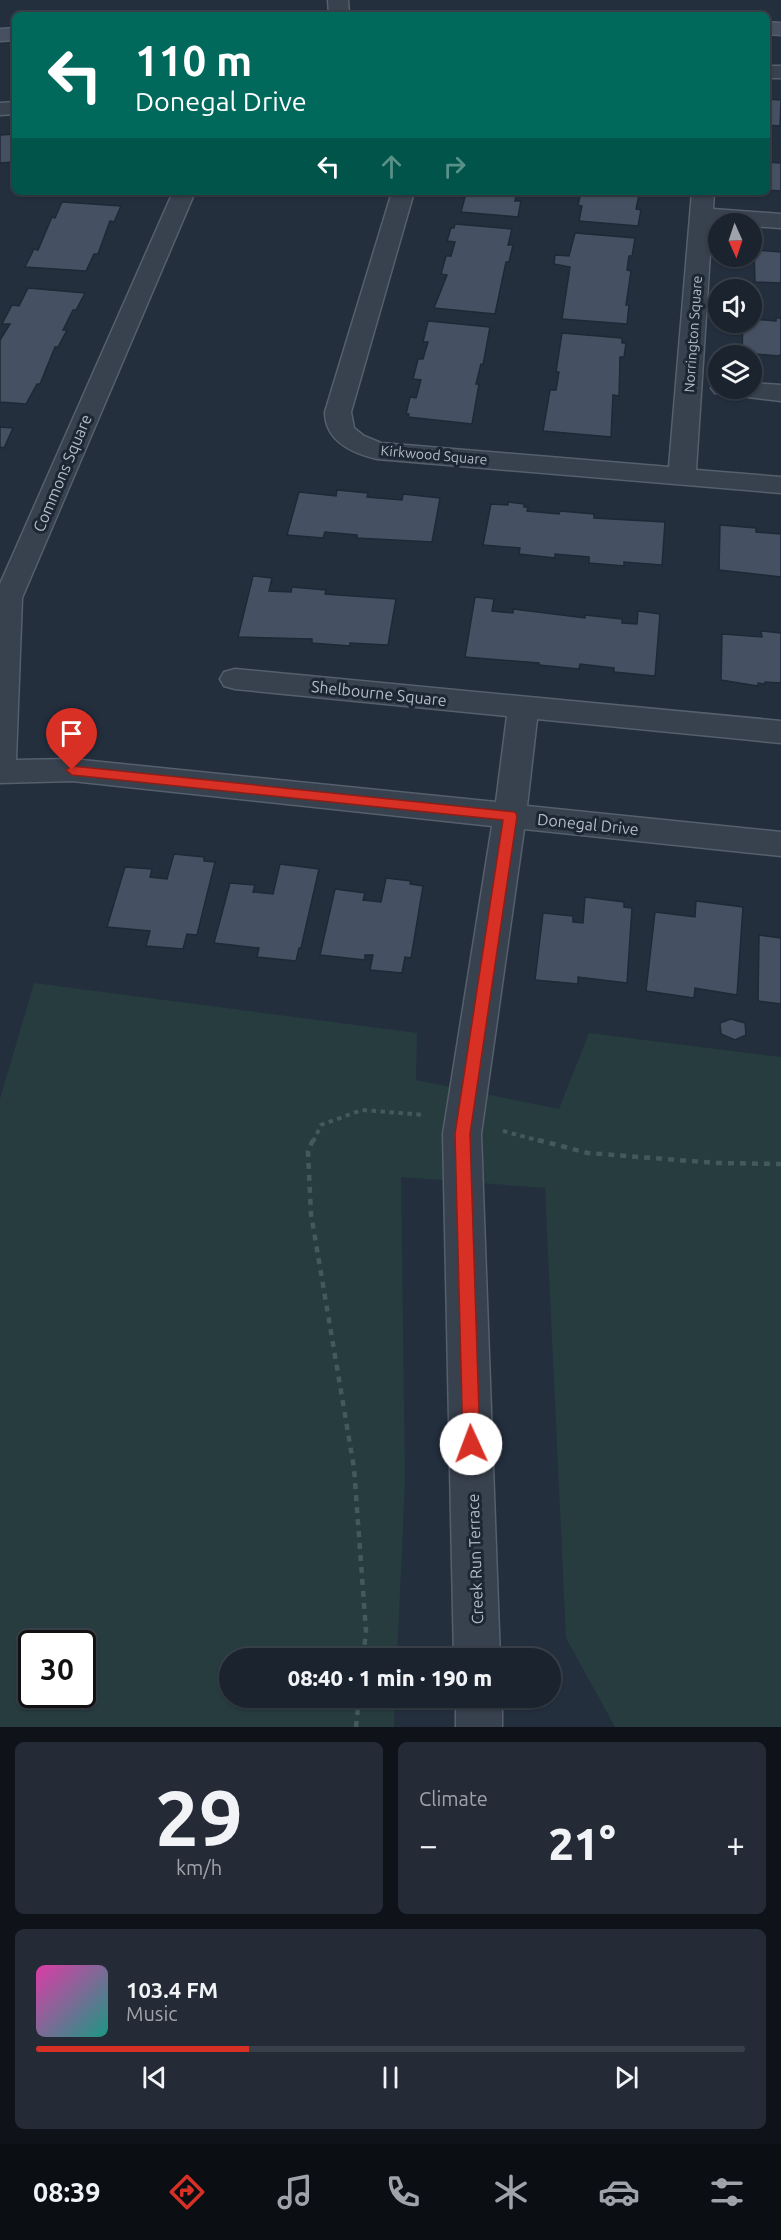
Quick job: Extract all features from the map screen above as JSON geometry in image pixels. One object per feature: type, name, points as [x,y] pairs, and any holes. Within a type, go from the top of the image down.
[{"type":"street","name":"Commons Square","points":[[0,767],[4,599],[183,195]]},
{"type":"street","name":"Kirkwood Square","points":[[402,195],[338,412],[337,421],[344,434],[358,444],[377,451],[781,485]]},
{"type":"street","name":"Norrington Square","points":[[682,477],[702,204]]},
{"type":"street","points":[[702,204],[781,221]]},
{"type":"street","points":[[689,386],[708,387]]},
{"type":"street","points":[[762,391],[781,393]]},
{"type":"street","name":"Shelbourne Square","points":[[235,679],[781,732]]},
{"type":"street","points":[[510,816],[523,706]]},
{"type":"street","name":"Donegal Drive","points":[[0,772],[72,770],[781,844]]},
{"type":"street","name":"Creek Run Terrace","points":[[477,1648],[462,1134],[510,816]]},
{"type":"street","points":[[479,1708],[479,1727]]},
{"type":"path","points":[[356,1727],[358,1708]]},
{"type":"green space","points":[[34,983],[417,1033],[416,1080],[559,1109],[589,1033],[781,1057],[781,1727],[615,1727],[566,1638],[545,1188],[401,1177],[405,1482],[397,1648],[219,1648],[219,1708],[395,1708],[394,1727],[0,1727],[0,1099]]},
{"type":"building","points":[[770,99],[781,100],[780,126],[770,125]]},
{"type":"building","points":[[12,134],[12,162],[0,163],[0,135]]},
{"type":"building","points":[[770,162],[781,163],[781,191],[770,190]]},
{"type":"building","points":[[462,195],[516,195],[515,201],[521,201],[518,217],[461,212],[465,197],[461,197]]},
{"type":"building","points":[[580,195],[639,195],[636,209],[641,210],[638,226],[579,221],[582,206],[578,205]]},
{"type":"building","points":[[62,202],[121,206],[114,222],[110,221],[98,254],[94,254],[86,271],[25,267],[34,249],[38,250],[52,217],[55,218]]},
{"type":"building","points":[[455,224],[512,229],[508,245],[513,245],[509,262],[506,262],[495,314],[434,308],[447,275],[441,274],[446,256],[451,256],[455,242],[447,241],[451,228],[454,228]]},
{"type":"building","points":[[575,233],[635,238],[627,270],[631,271],[626,305],[629,305],[627,324],[562,319],[570,267],[554,264],[555,255],[569,256]]},
{"type":"building","points":[[762,251],[781,252],[781,283],[762,282],[762,279],[755,279],[755,267],[762,267]]},
{"type":"building","points":[[28,288],[85,293],[63,330],[67,330],[58,347],[55,347],[40,384],[37,384],[26,404],[0,402],[0,340],[10,324],[2,324],[12,305],[19,306]]},
{"type":"building","points":[[776,318],[781,318],[781,354],[779,356],[762,355],[762,345],[742,345],[743,333],[762,333],[762,320],[776,321]]},
{"type":"building","points":[[428,321],[490,327],[483,365],[481,364],[476,384],[479,384],[472,424],[408,417],[409,414],[406,414],[410,397],[416,398],[421,380],[413,379],[418,359],[423,359],[428,342],[423,342]]},
{"type":"building","points":[[562,333],[622,338],[622,343],[626,343],[624,357],[620,357],[619,396],[613,395],[611,437],[543,431],[550,390],[556,390],[559,372],[556,372]]},
{"type":"building","points":[[0,427],[13,428],[4,448],[0,447]]},
{"type":"building","points":[[337,490],[368,493],[367,497],[402,500],[403,494],[440,498],[432,542],[357,538],[357,535],[325,532],[323,538],[287,535],[299,492],[336,496]]},
{"type":"building","points":[[508,502],[524,504],[524,507],[528,507],[527,511],[559,514],[560,511],[594,514],[594,518],[665,522],[662,565],[624,562],[624,566],[589,563],[589,557],[555,554],[555,558],[519,554],[520,548],[483,545],[491,504],[508,505]]},
{"type":"building","points":[[720,525],[756,528],[756,532],[781,534],[781,577],[719,570]]},
{"type":"building","points":[[253,576],[272,578],[269,591],[291,592],[292,587],[326,590],[325,594],[396,599],[388,645],[350,643],[350,646],[312,643],[312,639],[238,637]]},
{"type":"building","points":[[475,597],[494,599],[492,611],[513,613],[513,609],[585,618],[585,615],[622,619],[622,623],[637,624],[638,611],[660,614],[655,676],[614,672],[614,668],[580,664],[579,669],[465,657]]},
{"type":"building","points":[[761,631],[781,633],[781,683],[765,682],[765,684],[758,683],[758,686],[721,680],[722,634],[762,637]]},
{"type":"building","points":[[174,854],[204,857],[204,861],[215,862],[197,935],[187,934],[183,949],[146,946],[150,931],[107,927],[125,867],[152,869],[150,877],[167,879]]},
{"type":"building","points":[[280,864],[319,869],[296,961],[257,957],[259,948],[214,943],[230,883],[255,885],[253,892],[273,894]]},
{"type":"building","points":[[386,878],[411,881],[410,884],[423,886],[411,958],[405,957],[402,973],[370,970],[373,955],[365,955],[365,960],[320,955],[335,889],[365,893],[363,900],[381,902]]},
{"type":"building","points":[[585,897],[624,902],[624,907],[632,908],[627,983],[578,977],[578,984],[535,980],[543,913],[573,916],[573,922],[583,923]]},
{"type":"building","points":[[696,901],[743,907],[737,995],[695,988],[694,998],[646,991],[655,912],[695,917]]},
{"type":"building","points":[[759,935],[781,938],[781,1004],[758,1001]]},
{"type":"building","points":[[731,1019],[745,1023],[746,1035],[735,1040],[721,1034],[720,1023]]},
{"type":"route","points":[[72,770],[510,816],[462,1134],[471,1444]]}]
